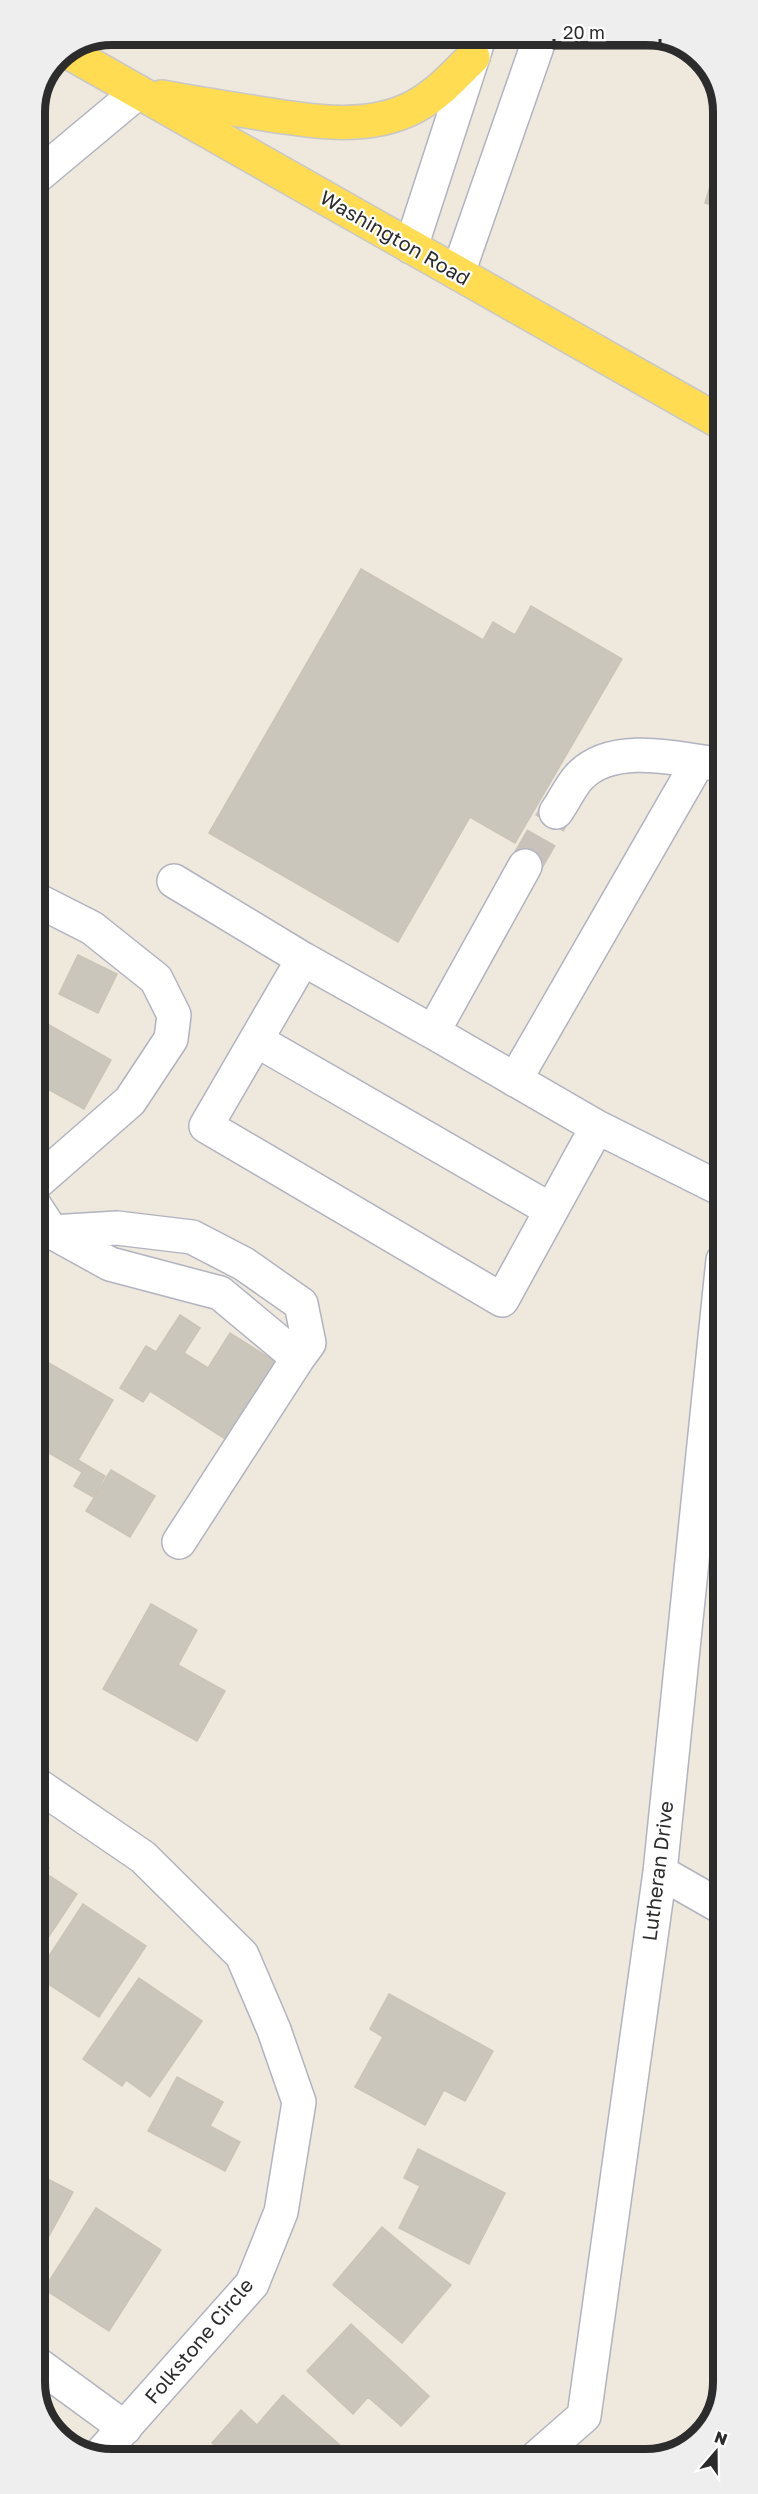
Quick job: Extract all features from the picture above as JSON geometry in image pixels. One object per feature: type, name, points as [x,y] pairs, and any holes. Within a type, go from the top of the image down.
[{"type":"main road","points":[[138,92],[313,121],[349,122],[379,118],[412,109],[432,97],[477,46]]},
{"type":"main road","name":"Washington Road","points":[[75,56],[713,418]]},
{"type":"street","points":[[458,273],[538,45]]},
{"type":"street","points":[[411,247],[477,46]]},
{"type":"street","points":[[45,169],[138,92]]},
{"type":"street","points":[[515,1080],[710,763],[628,754],[599,763],[580,777],[556,812]]},
{"type":"street","points":[[433,1032],[525,866]]},
{"type":"street","points":[[174,881],[303,959],[597,1127],[713,1185]]},
{"type":"street","points":[[45,904],[92,928],[156,979],[174,1015],[171,1040],[130,1101],[45,1175]]},
{"type":"street","points":[[303,959],[206,1126],[502,1300],[597,1127]]},
{"type":"street","points":[[256,1040],[551,1210]]},
{"type":"street","points":[[45,1219],[192,1237],[244,1264],[301,1304],[309,1343],[179,1542]]},
{"type":"street","points":[[45,1220],[110,1264],[220,1293],[298,1358]]},
{"type":"street","name":"Lutheran Drive","points":[[546,2449],[584,2415],[660,1872],[713,1357]]},
{"type":"street","name":"Folkstone Circle","points":[[45,1790],[143,1857],[242,1955],[274,2030],[299,2102],[281,2212],[252,2284],[106,2449]]},
{"type":"street","points":[[660,1872],[713,1902]]},
{"type":"street","points":[[45,2370],[125,2428]]},
{"type":"building","points":[[713,176],[713,205],[705,203]]},
{"type":"building","points":[[361,569],[483,640],[493,622],[515,635],[531,606],[622,659],[515,843],[470,817],[398,942],[209,833]]},
{"type":"building","points":[[78,955],[117,974],[98,1013],[59,994]]},
{"type":"building","points":[[45,1023],[111,1060],[84,1109],[45,1088]]},
{"type":"building","points":[[180,1315],[200,1328],[184,1353],[208,1368],[230,1333],[279,1364],[230,1442],[150,1391],[143,1402],[120,1388],[146,1346],[156,1352]]},
{"type":"building","points":[[45,1361],[113,1400],[78,1460],[105,1476],[93,1497],[74,1486],[82,1472],[45,1451]]},
{"type":"building","points":[[111,1470],[155,1496],[130,1537],[86,1511]]},
{"type":"building","points":[[151,1604],[197,1630],[178,1665],[225,1691],[197,1741],[103,1689]]},
{"type":"building","points":[[45,1873],[77,1894],[45,1942]]},
{"type":"building","points":[[83,1904],[146,1946],[99,2017],[45,1982],[45,1962]]},
{"type":"building","points":[[139,1978],[202,2021],[150,2097],[126,2080],[122,2086],[83,2059]]},
{"type":"building","points":[[389,1994],[493,2051],[465,2101],[444,2090],[425,2125],[355,2087],[383,2037],[370,2029]]},
{"type":"building","points":[[177,2077],[223,2102],[210,2126],[240,2142],[225,2171],[148,2131]]},
{"type":"building","points":[[418,2149],[505,2193],[469,2264],[399,2228],[420,2186],[404,2178]]},
{"type":"building","points":[[45,2178],[73,2192],[45,2243]]},
{"type":"building","points":[[96,2208],[161,2250],[109,2331],[45,2290]]},
{"type":"building","points":[[382,2227],[451,2285],[402,2343],[333,2285]]},
{"type":"building","points":[[351,2324],[429,2396],[401,2426],[368,2397],[353,2414],[307,2371]]},
{"type":"building","points":[[283,2395],[341,2446],[338,2449],[219,2449],[212,2443],[241,2410],[257,2425]]},
{"type":"tunnel","points":[[525,866],[556,812]]}]
